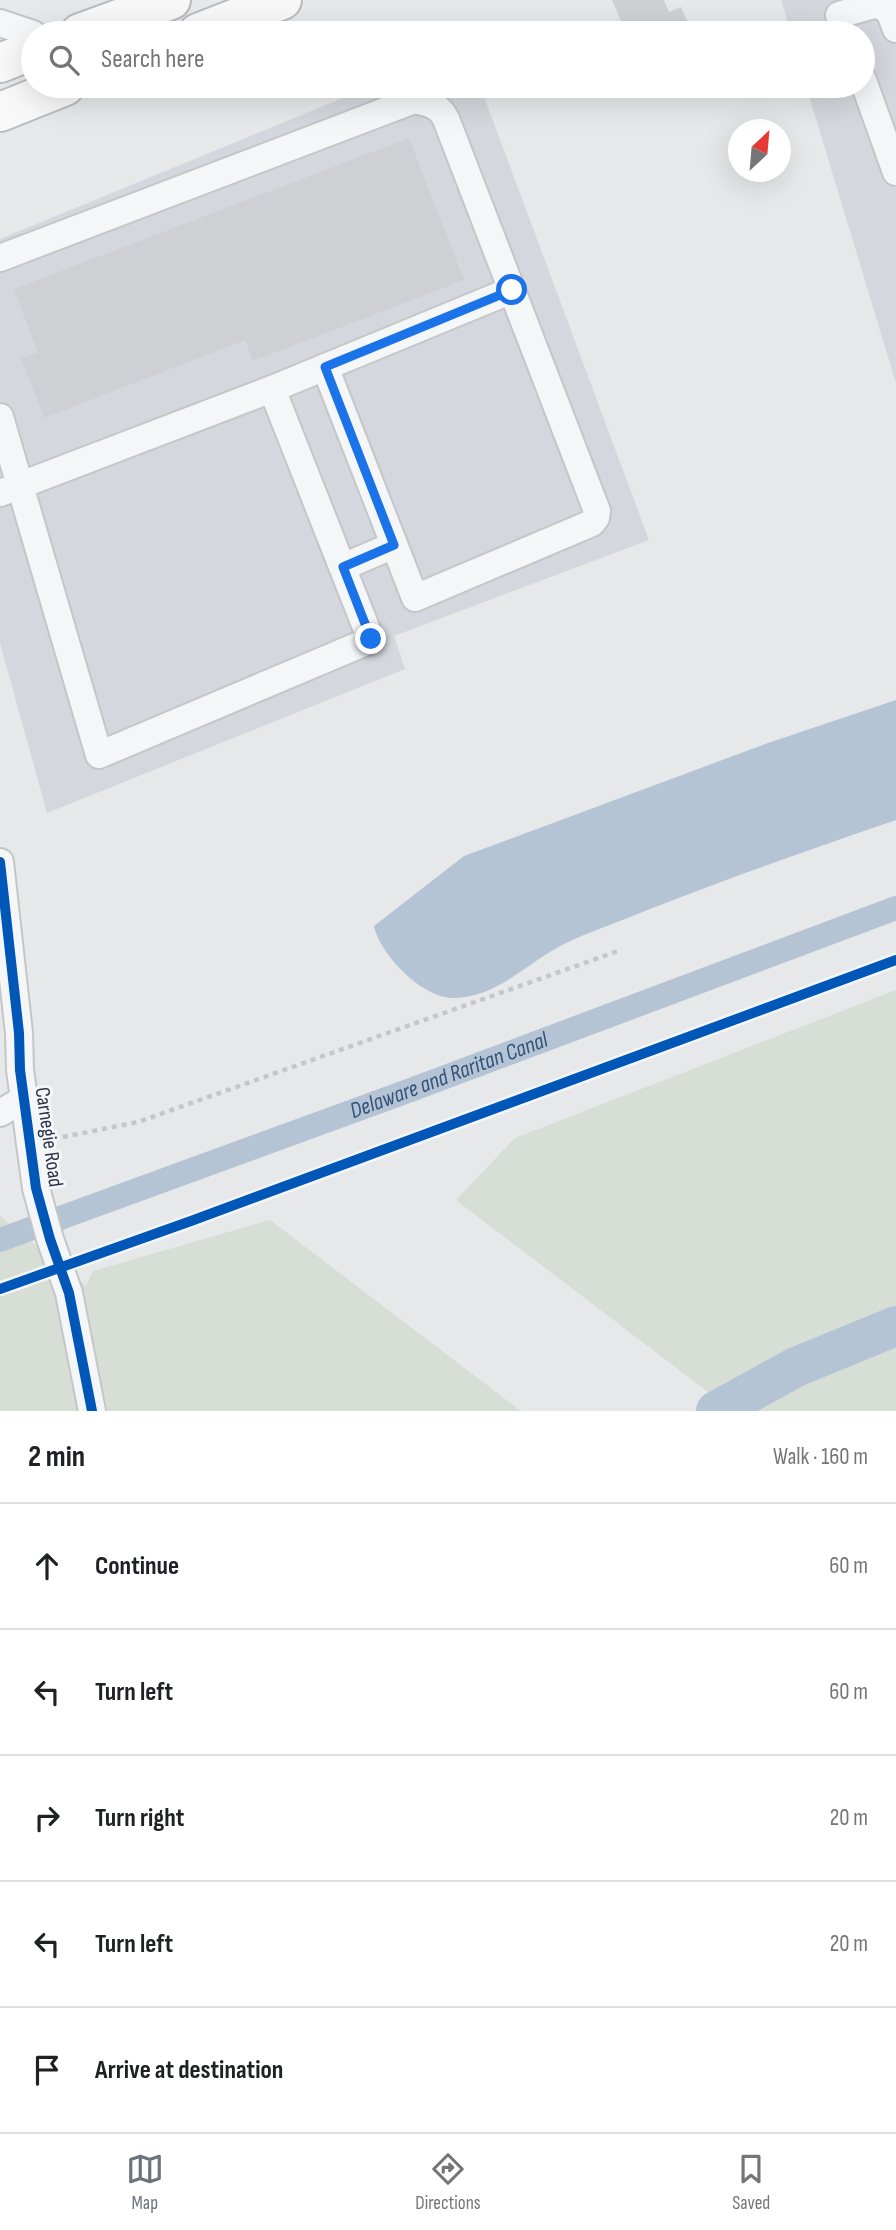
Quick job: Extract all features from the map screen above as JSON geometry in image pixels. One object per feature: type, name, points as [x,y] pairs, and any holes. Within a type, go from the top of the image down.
[{"type":"highway","points":[[229,21],[282,0]]},
{"type":"highway","points":[[113,21],[164,2]]},
{"type":"highway","points":[[0,63],[21,55]]},
{"type":"highway","points":[[0,112],[35,98]]},
{"type":"street","points":[[840,16],[877,4],[889,11],[896,29]]},
{"type":"street","points":[[0,23],[21,30]]},
{"type":"street","points":[[869,98],[896,172]]},
{"type":"street","points":[[0,258],[414,100],[428,103],[441,109],[446,118],[597,511],[596,517],[592,523],[415,598],[325,367]]},
{"type":"street","points":[[10,490],[272,389],[512,290]]},
{"type":"street","points":[[0,417],[10,490],[99,755],[371,639],[272,389]]},
{"type":"street","points":[[343,567],[394,545]]},
{"type":"street","name":"Carnegie Road","points":[[0,862],[19,1033],[20,1070],[36,1188],[69,1293],[92,1411]]},
{"type":"street","points":[[0,1113],[24,1099]]},
{"type":"path","points":[[31,1143],[138,1122],[618,951]]},
{"type":"shaded area","points":[[781,0],[896,0],[896,383],[810,98],[875,98],[875,21],[787,21]]},
{"type":"shaded area","points":[[343,98],[484,98],[649,540],[394,636],[405,669],[47,813],[0,643],[0,239]]},
{"type":"shaded area","points":[[896,990],[896,1411],[733,1411],[456,1200],[515,1138]]},
{"type":"shaded area","points":[[0,1216],[86,1286],[93,1271],[270,1220],[521,1411],[0,1411]]},
{"type":"water","points":[[896,700],[896,820],[739,875],[585,934],[552,951],[498,986],[469,996],[452,998],[428,990],[393,961],[378,937],[374,926],[464,856],[768,743]]},
{"type":"building","points":[[612,0],[664,0],[669,12],[681,7],[687,21],[621,21]]},
{"type":"building","points":[[409,138],[464,280],[253,361],[245,340],[44,418],[21,358],[38,352],[14,289]]},
{"type":"waterway","name":"Delaware and Raritan Canal","points":[[0,1240],[896,908]]},
{"type":"waterway","points":[[716,1411],[796,1367],[896,1326]]},
{"type":"cycle path","points":[[0,862],[19,1033],[20,1070],[36,1188],[69,1293],[92,1411]]},
{"type":"cycle path","points":[[0,1289],[896,960]]},
{"type":"route","points":[[371,639],[343,567],[394,545],[325,367],[512,290]]}]
